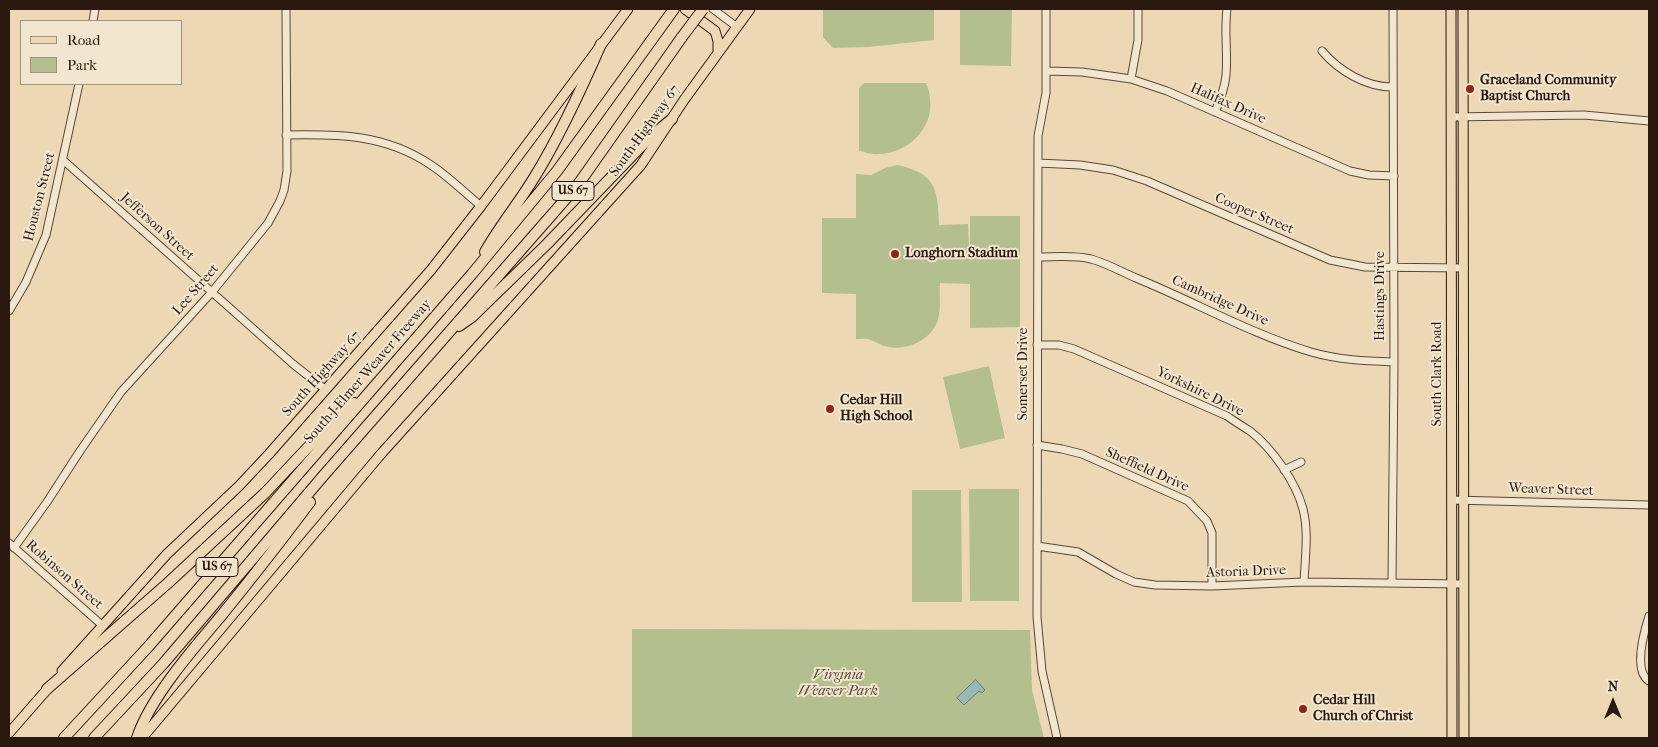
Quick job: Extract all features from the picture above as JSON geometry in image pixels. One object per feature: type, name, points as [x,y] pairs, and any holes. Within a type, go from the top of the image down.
[{"type":"highway","name":"South J Elmer Weaver Freeway","points":[[64,738],[148,647],[472,274],[556,171],[674,9]]},
{"type":"highway","name":"US 67","points":[[94,738],[162,664],[324,474],[577,186],[703,9]]},
{"type":"highway","points":[[472,274],[491,241],[533,179],[556,139],[576,102],[601,44]]},
{"type":"highway","points":[[448,333],[472,317],[547,244],[650,137],[672,120]]},
{"type":"highway","points":[[47,689],[168,583],[258,499],[342,411],[367,394]]},
{"type":"highway","points":[[137,738],[140,727],[163,689],[266,561],[315,494],[324,474]]},
{"type":"main road","name":"South Highway 67","points":[[9,733],[167,554],[239,486],[432,270],[482,206],[628,9]]},
{"type":"main road","points":[[685,9],[715,31],[718,41],[718,53]]},
{"type":"main road","name":"South Highway 67","points":[[142,738],[381,454],[641,165],[750,9]]},
{"type":"main road","name":"South Clark Road","points":[[1451,9],[1452,738]]},
{"type":"main road","name":"South Clark Road","points":[[1463,9],[1464,738]]},
{"type":"main road","points":[[1452,657],[1464,657]]},
{"type":"street","name":"Lee Street","points":[[11,546],[47,502],[122,392],[212,292],[268,223],[280,202],[287,171],[286,9]]},
{"type":"street","points":[[713,9],[737,27]]},
{"type":"street","name":"Somerset Drive","points":[[1046,9],[1046,93],[1038,136],[1037,617],[1042,671],[1057,738]]},
{"type":"street","points":[[1131,79],[1138,40],[1138,9]]},
{"type":"street","points":[[1215,112],[1224,89],[1226,74],[1225,33],[1227,9]]},
{"type":"street","name":"Hastings Drive","points":[[1392,583],[1394,362],[1393,9]]},
{"type":"street","points":[[1322,51],[1335,65],[1368,83],[1392,86]]},
{"type":"street","name":"Halifax Drive","points":[[1046,71],[1082,72],[1131,79],[1166,91],[1350,171],[1369,175],[1394,176]]},
{"type":"street","name":"Houston Street","points":[[9,311],[26,282],[46,235],[79,85]]},
{"type":"street","points":[[1451,117],[1584,115],[1649,121]]},
{"type":"street","points":[[286,135],[347,135],[367,138],[391,145],[415,155],[433,166],[482,206]]},
{"type":"street","name":"Jefferson Street","points":[[63,160],[326,390]]},
{"type":"street","name":"Cooper Street","points":[[1038,163],[1080,165],[1113,170],[1147,181],[1330,260],[1364,267],[1464,268]]},
{"type":"street","name":"Cambridge Drive","points":[[1038,257],[1091,259],[1148,282],[1276,339],[1311,352],[1357,360],[1394,362]]},
{"type":"street","name":"Yorkshire Drive","points":[[1037,346],[1059,345],[1074,348],[1227,416],[1250,431],[1265,445],[1284,470],[1296,490],[1303,509],[1305,526],[1304,582]]},
{"type":"street","name":"Sheffield Drive","points":[[1036,445],[1082,454],[1188,501],[1207,521],[1212,533],[1212,586]]},
{"type":"street","points":[[1284,470],[1301,462]]},
{"type":"street","name":"Weaver Street","points":[[1452,500],[1649,505]]},
{"type":"street","name":"Robinson Street","points":[[11,546],[102,626]]},
{"type":"street","name":"Astoria Drive","points":[[1037,546],[1078,552],[1134,582],[1155,585],[1212,586],[1304,582],[1464,584]]},
{"type":"street","points":[[1647,680],[1640,667],[1649,616]]},
{"type":"green space","points":[[823,9],[934,9],[934,40],[868,47],[833,48],[823,37]]},
{"type":"green space","points":[[960,9],[1012,9],[1011,66],[960,65]]},
{"type":"green space","points":[[864,83],[926,83],[930,97],[928,120],[923,130],[908,145],[889,153],[873,154],[859,151],[859,88]]},
{"type":"green space","name":"Longhorn Stadium","points":[[897,165],[920,173],[932,184],[938,202],[939,225],[968,224],[970,264],[970,216],[1020,216],[1020,327],[970,328],[970,284],[940,283],[940,311],[937,323],[933,330],[921,341],[897,348],[884,346],[868,339],[856,339],[856,294],[822,293],[822,218],[856,218],[856,174],[871,175],[885,168]]},
{"type":"green space","points":[[989,366],[1005,438],[960,449],[943,377]]},
{"type":"green space","points":[[969,489],[1019,489],[1019,601],[970,601]]},
{"type":"green space","points":[[912,490],[961,490],[962,602],[912,602]]},
{"type":"green space","name":"Virginia Weaver Park","points":[[632,629],[1030,630],[1032,690],[1044,738],[632,738]]},
{"type":"water","points":[[976,680],[985,690],[982,693],[979,691],[964,705],[957,698]]},
{"type":"place","name":"Graceland Community Baptist Church","points":[[1470,89]]},
{"type":"place","name":"Longhorn Stadium","points":[[895,254]]},
{"type":"place","name":"Cedar Hill High School","points":[[830,409]]},
{"type":"place","name":"Cedar Hill Church of Christ","points":[[1303,709]]}]
